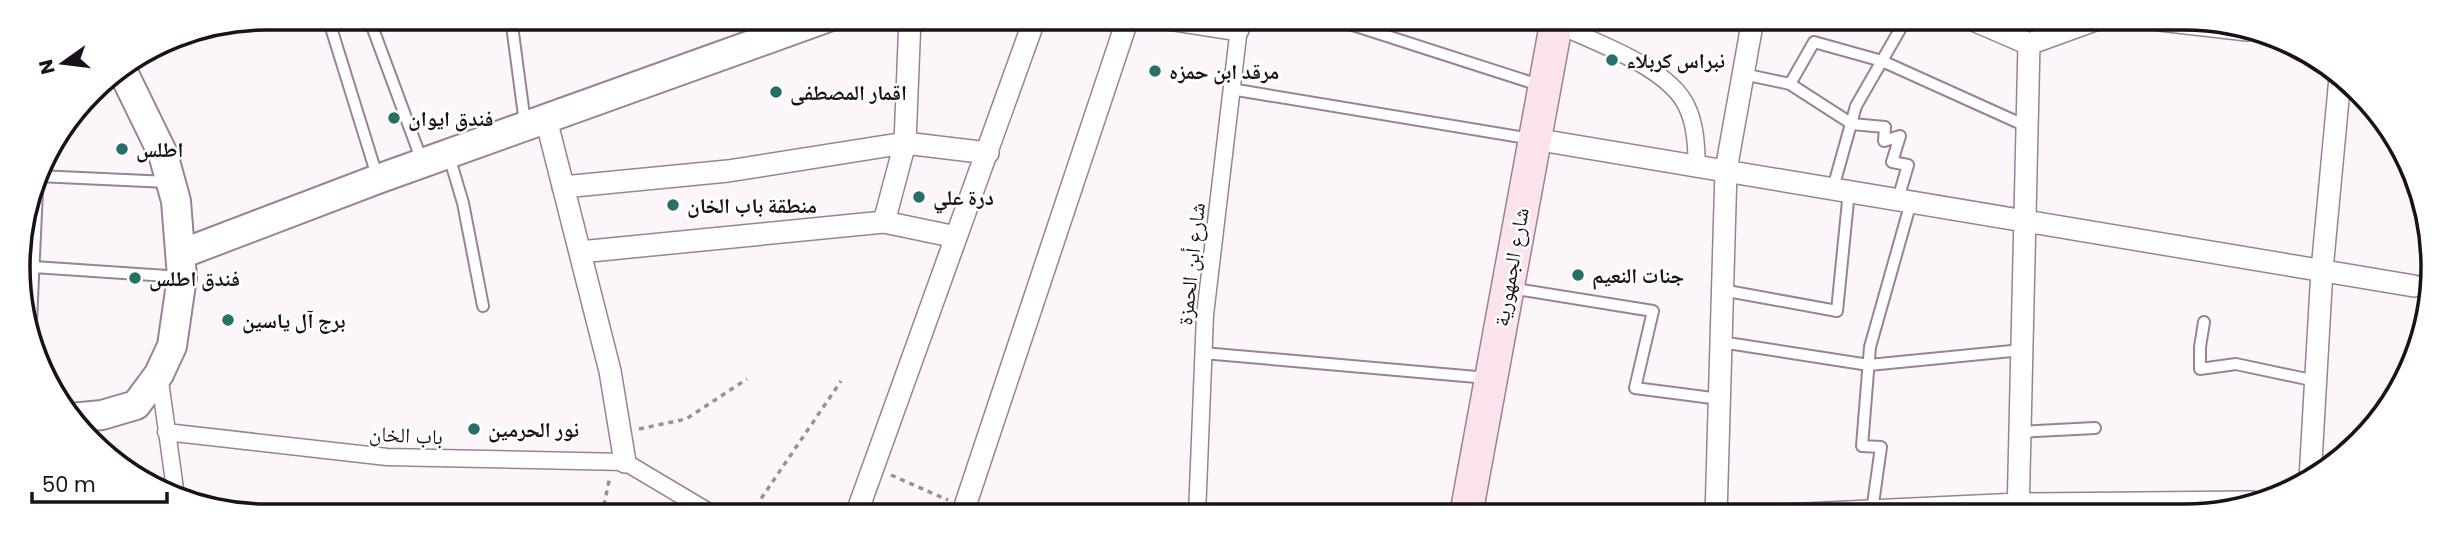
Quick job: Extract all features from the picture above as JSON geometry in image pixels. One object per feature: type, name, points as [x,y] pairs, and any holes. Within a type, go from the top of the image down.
[{"type":"main road","name":"شارع الجمهورية","points":[[1468,504],[1554,30]]},
{"type":"street","points":[[884,222],[905,143],[910,30]]},
{"type":"street","points":[[860,504],[1031,30]]},
{"type":"street","points":[[965,504],[1124,30]]},
{"type":"street","name":"شارع أبن الحمزة","points":[[1196,504],[1205,315],[1238,30]]},
{"type":"street","points":[[1574,30],[1650,68],[1671,86],[1687,106],[1695,130],[1697,166]]},
{"type":"street","points":[[1716,504],[1726,170],[1751,30]]},
{"type":"street","points":[[1997,30],[2029,44]]},
{"type":"street","points":[[2029,44],[2049,30]]},
{"type":"street","points":[[181,265],[378,179],[536,122],[753,31]]},
{"type":"street","points":[[2019,504],[2029,44]]},
{"type":"street","points":[[84,417],[102,415],[136,405],[159,374],[172,346],[181,265],[176,201],[163,154],[126,77]]},
{"type":"street","points":[[2311,467],[2322,270],[2339,88]]},
{"type":"street","points":[[536,122],[563,187],[610,371],[620,433],[619,462]]},
{"type":"street","points":[[1534,139],[2414,286]]},
{"type":"street","points":[[563,187],[728,171],[905,143],[988,153]]},
{"type":"street","points":[[580,252],[884,222],[956,237]]},
{"type":"street","points":[[159,374],[174,485]]},
{"type":"street","name":"باب الخان","points":[[166,432],[387,457],[619,462],[694,504]]},
{"type":"lane","points":[[332,30],[378,179]]},
{"type":"lane","points":[[377,30],[436,159],[463,203],[483,306]]},
{"type":"lane","points":[[514,30],[536,122]]},
{"type":"lane","points":[[1368,30],[1544,87]]},
{"type":"lane","points":[[1722,290],[1837,311],[1841,190],[1856,106],[1900,30]]},
{"type":"lane","points":[[1790,84],[1814,42],[1882,61],[2026,127]]},
{"type":"lane","points":[[1743,74],[1790,84],[1852,124],[1885,127],[1884,141],[1900,136],[1892,162],[1908,165],[1904,200],[1870,347],[1862,446],[1881,447],[1873,504]]},
{"type":"lane","points":[[1231,89],[1534,139]]},
{"type":"lane","points":[[49,174],[171,182]]},
{"type":"lane","points":[[32,300],[36,215]]},
{"type":"lane","points":[[34,267],[181,265]]},
{"type":"lane","points":[[1507,287],[1653,311],[1635,388],[1720,399]]},
{"type":"lane","points":[[2204,322],[2200,369],[2236,364],[2316,381]]},
{"type":"lane","points":[[1721,342],[1869,365],[2022,350]]},
{"type":"lane","points":[[1203,353],[1491,378]]},
{"type":"lane","points":[[2020,432],[2095,428]]},
{"type":"path","points":[[620,433],[686,419],[747,379]]},
{"type":"path","points":[[757,504],[841,381]]},
{"type":"path","points":[[606,504],[619,462]]},
{"type":"path","points":[[873,467],[949,504]]},
{"type":"place","name":"نبراس كربلاء","points":[[1612,60]]},
{"type":"place","name":"مرقد ابن حمزه","points":[[1155,71]]},
{"type":"place","name":"اقمار المصطفى","points":[[776,92]]},
{"type":"place","name":"فندق ايوان","points":[[394,118]]},
{"type":"place","name":"اطلس","points":[[122,149]]},
{"type":"place","name":"درة علي","points":[[919,197]]},
{"type":"place","name":"منطقة باب الخان","points":[[673,205]]},
{"type":"place","name":"جنات النعيم","points":[[1578,275]]},
{"type":"place","name":"فندق اطلس","points":[[135,278]]},
{"type":"place","name":"برج آل ياسين","points":[[228,320]]},
{"type":"place","name":"نور الحرمين","points":[[474,429]]}]
